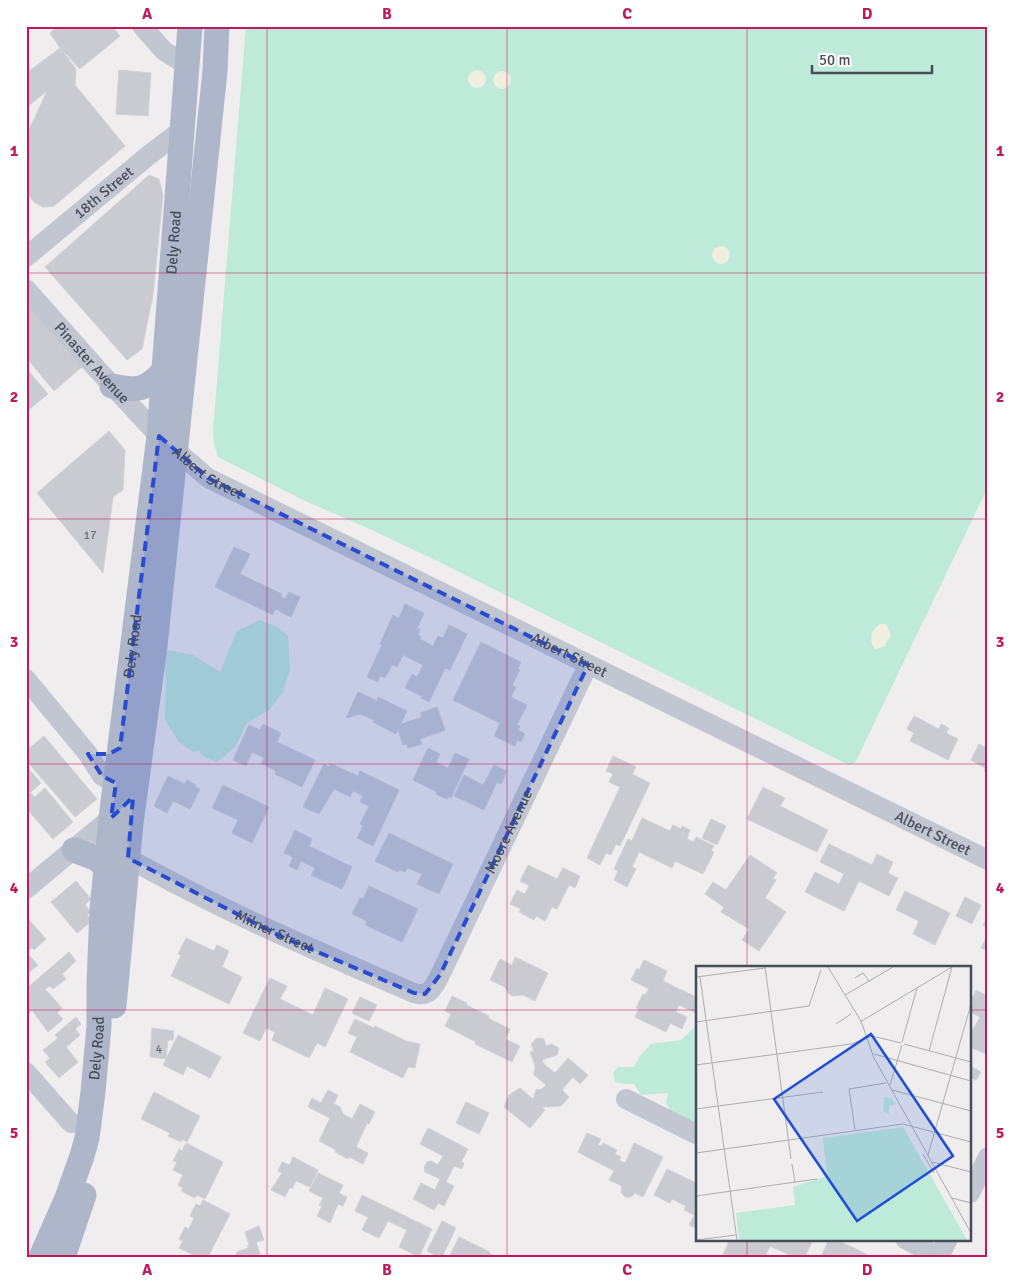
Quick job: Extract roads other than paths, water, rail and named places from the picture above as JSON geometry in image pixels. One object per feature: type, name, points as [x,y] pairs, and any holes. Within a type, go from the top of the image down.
[{"type":"main road","name":"Dely Road","points":[[168,444],[165,369],[183,129],[195,65],[190,26]]},
{"type":"main road","points":[[195,65],[204,26]]},
{"type":"main road","name":"Dely Road","points":[[64,1257],[102,1137],[117,862],[168,444],[182,370],[215,70],[217,26]]},
{"type":"main road","points":[[112,386],[134,390],[149,384],[165,369]]},
{"type":"main road","name":"Dely Road","points":[[41,1257],[76,1175],[87,1138],[100,1026],[101,928],[117,862],[111,818],[117,777],[131,745]]},
{"type":"main road","points":[[111,818],[124,803],[131,745]]},
{"type":"main road","points":[[74,850],[95,858],[117,862]]},
{"type":"street","points":[[142,26],[164,51],[195,65]]},
{"type":"street","name":"18th Street","points":[[26,257],[183,129]]},
{"type":"street","name":"Pinaster Avenue","points":[[26,289],[112,386],[168,444]]},
{"type":"street","name":"Albert Street","points":[[168,444],[208,478],[988,860]]},
{"type":"street","name":"Moore Avenue","points":[[426,994],[433,988],[440,974],[588,665]]},
{"type":"street","points":[[26,679],[88,754],[102,776],[108,779],[117,777]]},
{"type":"street","points":[[88,754],[100,756],[131,745]]},
{"type":"street","points":[[26,889],[111,818]]},
{"type":"street","name":"Milner Street","points":[[117,862],[179,886],[280,936],[414,993],[426,994]]},
{"type":"street","points":[[26,1072],[71,1123]]},
{"type":"street","points":[[626,1099],[696,1134]]},
{"type":"street","points":[[972,1189],[988,1157]]},
{"type":"street","points":[[907,1240],[939,1257],[948,1240]]}]
